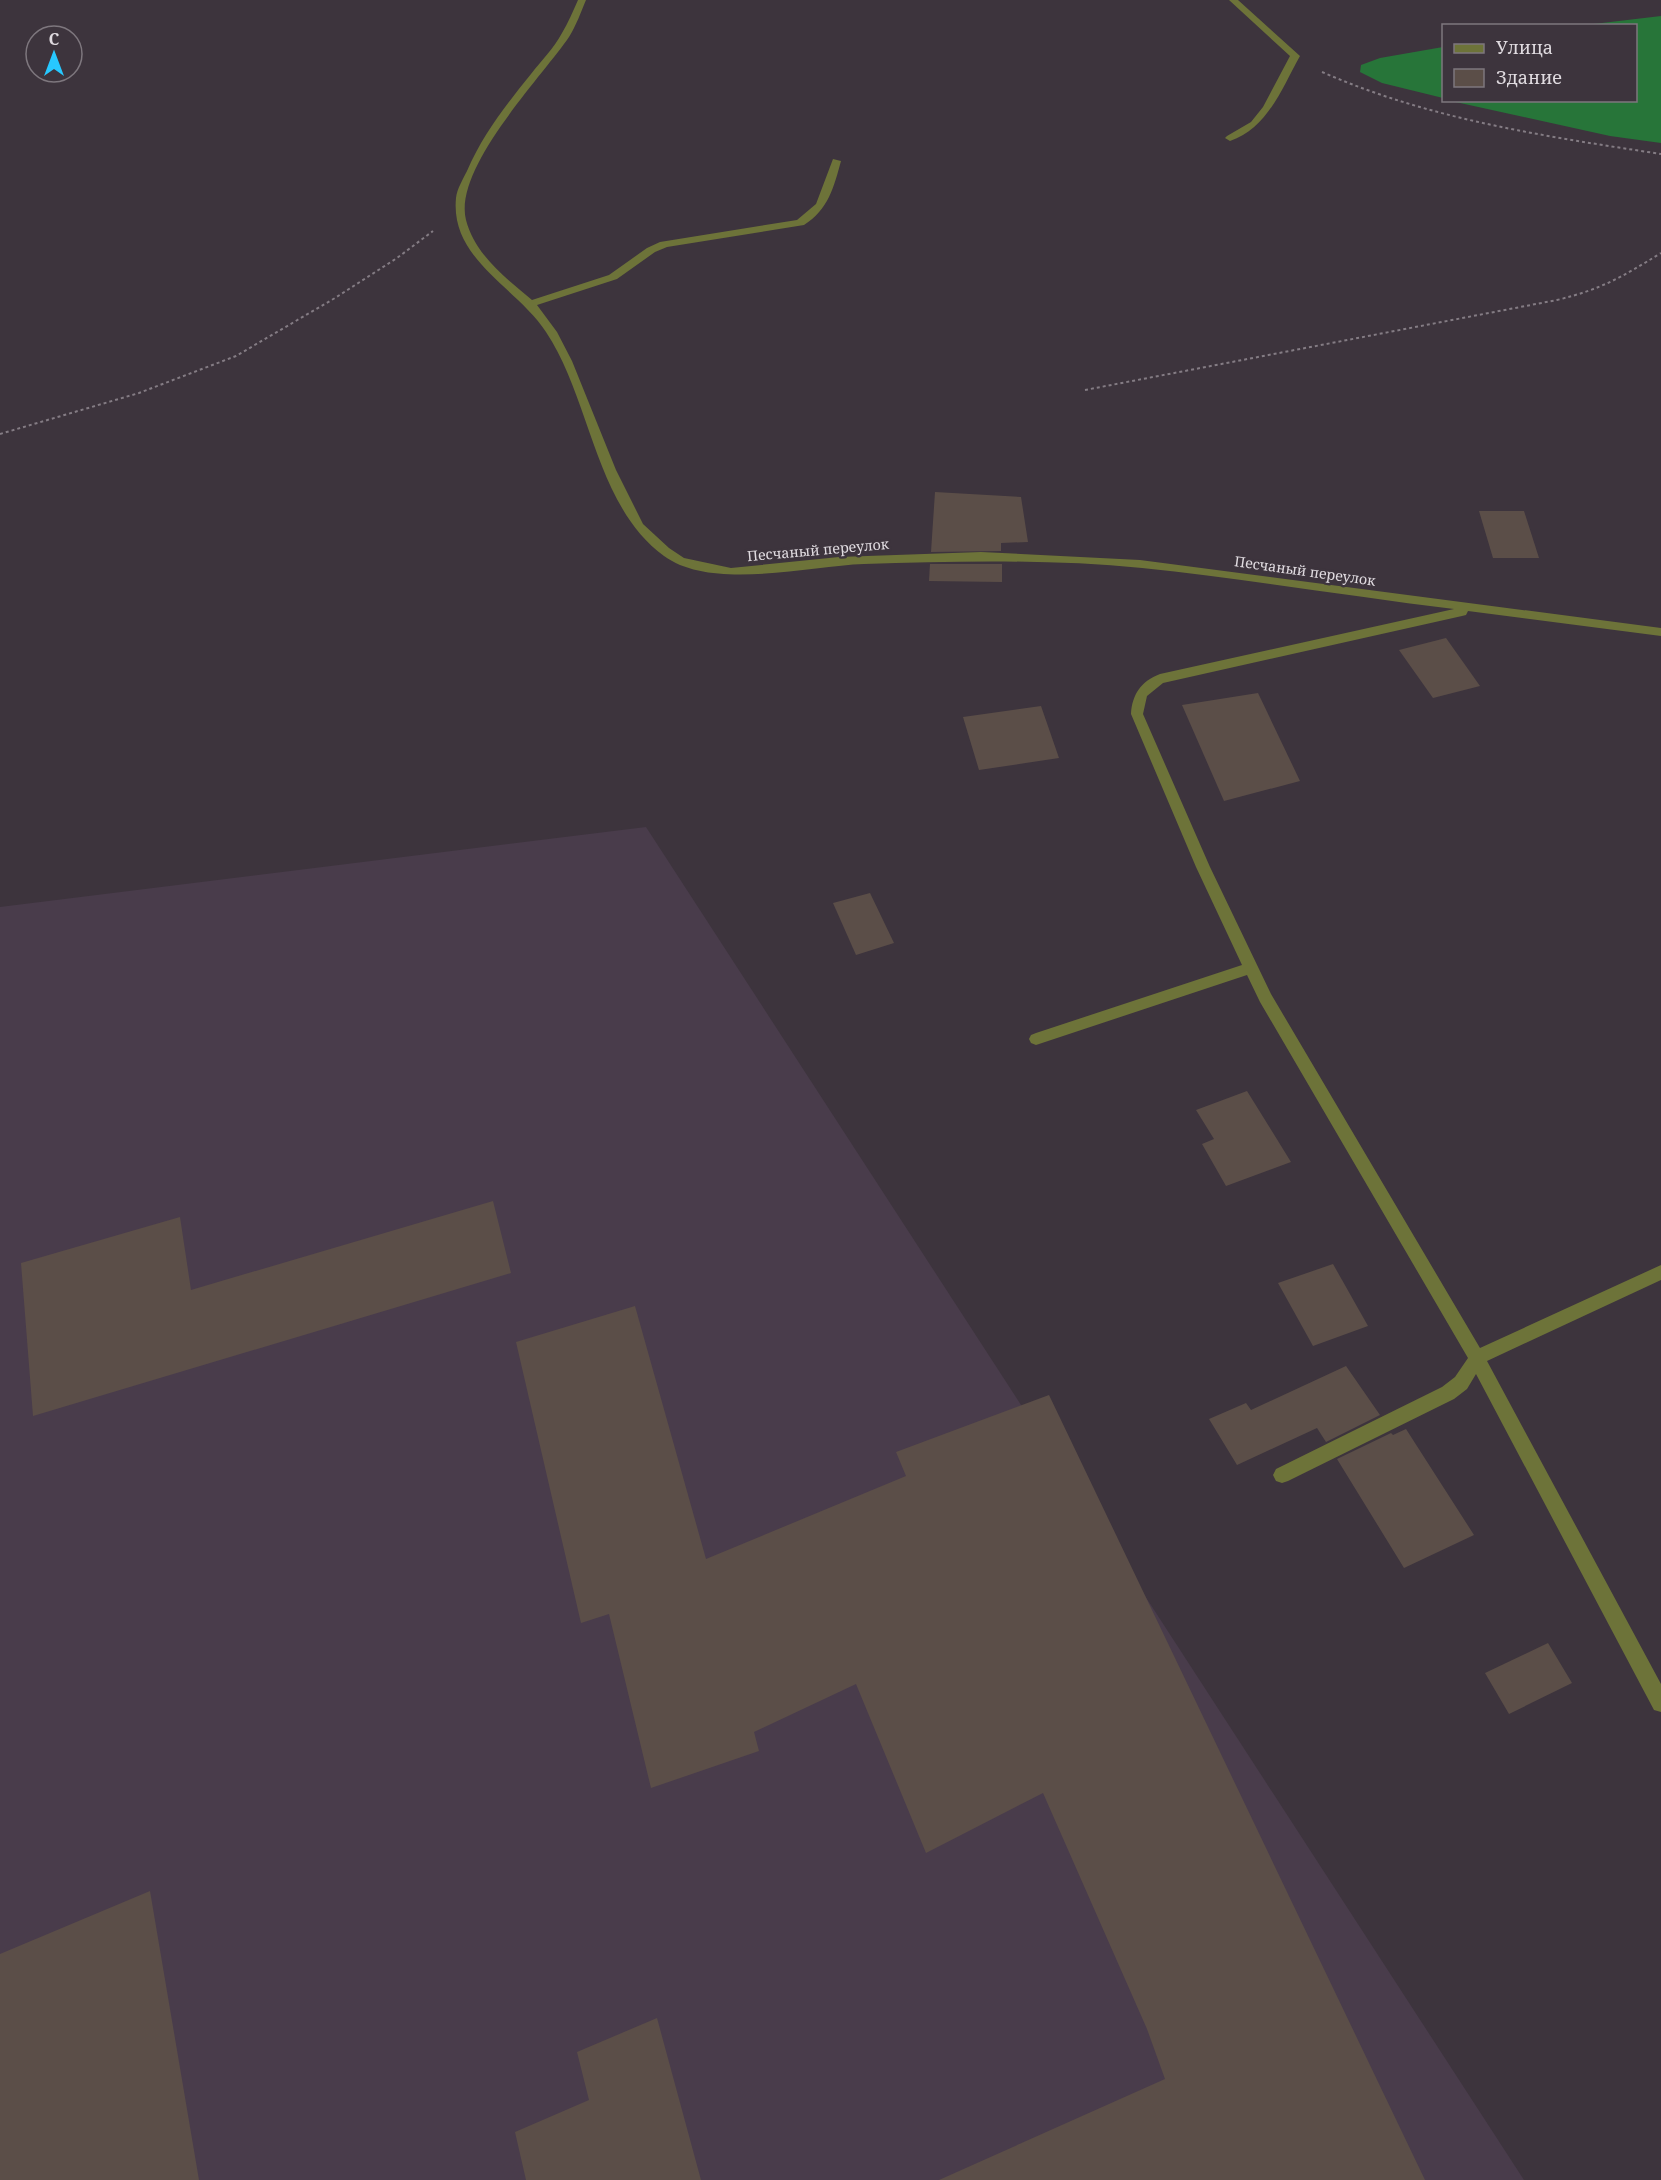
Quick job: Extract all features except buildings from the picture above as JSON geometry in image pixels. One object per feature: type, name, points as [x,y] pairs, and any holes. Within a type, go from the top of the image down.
[{"type":"lane","points":[[459,210],[461,194],[480,152],[497,123],[566,34],[582,0]]},
{"type":"lane","points":[[1230,138],[1254,124],[1267,108],[1295,56],[1233,0]]},
{"type":"lane","points":[[530,304],[613,277],[663,244],[800,223],[819,210],[825,200],[836,161]]},
{"type":"lane","name":"Песчаный переулок","points":[[459,210],[470,241],[481,261],[530,304],[552,332],[567,361],[610,470],[638,526],[665,551],[680,561],[731,572],[839,561],[981,556],[1140,564],[1661,632]]},
{"type":"lane","points":[[1474,609],[1183,672],[1160,679],[1145,687],[1137,702],[1137,714],[1265,998],[1478,1358],[1661,1703]]},
{"type":"lane","points":[[1036,1039],[1251,968]]},
{"type":"lane","points":[[1282,1475],[1448,1394],[1461,1383],[1478,1358],[1661,1272]]},
{"type":"path","points":[[1295,56],[1351,86],[1415,108],[1496,126],[1661,154]]},
{"type":"path","points":[[0,434],[168,383],[222,363],[271,337],[406,254],[459,210]]},
{"type":"path","points":[[1085,390],[1557,300],[1593,291],[1616,281],[1661,253]]},
{"type":"shaded area","points":[[646,827],[1524,2180],[0,2180],[0,907]]},
{"type":"green space","points":[[1661,16],[1661,143],[1610,136],[1456,102],[1637,102],[1637,24],[1593,24]]},
{"type":"green space","points":[[1442,47],[1442,98],[1382,83],[1360,72],[1361,65],[1380,58]]}]
